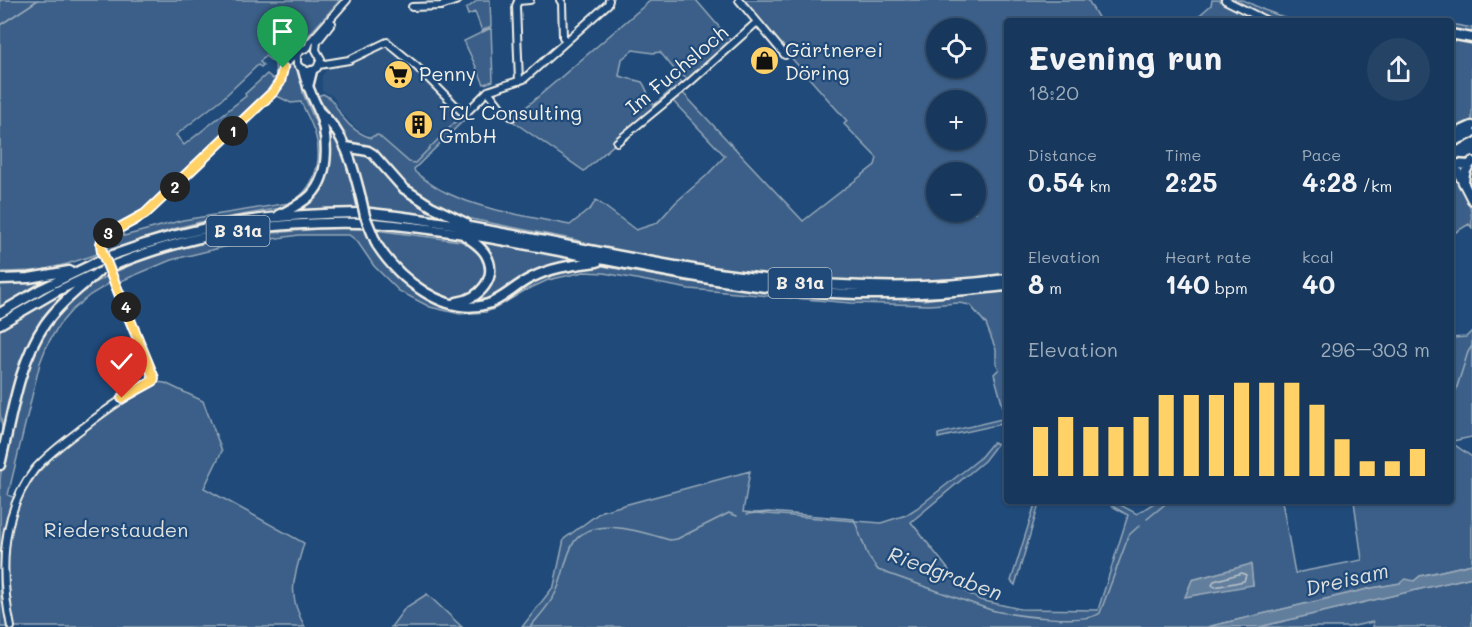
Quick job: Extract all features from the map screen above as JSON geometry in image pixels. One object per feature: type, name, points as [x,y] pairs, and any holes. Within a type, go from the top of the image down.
[{"type":"highway","points":[[1454,35],[1472,38]]},
{"type":"highway","points":[[279,216],[313,193],[322,177],[326,146],[318,110],[308,88],[308,68]]},
{"type":"highway","points":[[318,110],[332,124],[346,147],[371,232],[378,245],[387,260],[405,279],[428,294],[467,306],[489,303],[528,279],[550,270],[603,261]]},
{"type":"highway","points":[[1454,135],[1472,128]]},
{"type":"highway","points":[[1454,140],[1472,128]]},
{"type":"highway","points":[[346,147],[374,154],[390,175],[409,192],[431,206],[472,226]]},
{"type":"highway","points":[[1454,164],[1470,164],[1462,181]]},
{"type":"highway","points":[[1454,167],[1462,181]]},
{"type":"highway","name":"B 31a","points":[[115,260],[140,245],[204,227],[279,216],[359,213]]},
{"type":"highway","name":"B 31a","points":[[370,213],[472,226],[723,274],[788,282],[899,287],[1004,279]]},
{"type":"highway","name":"B 31a","points":[[0,324],[95,268],[115,260],[226,233],[297,224],[363,223]]},
{"type":"highway","name":"B 31a","points":[[374,224],[462,234],[716,280],[804,291],[881,295],[1004,286]]},
{"type":"highway","points":[[451,302],[474,297],[486,286],[489,277],[490,267],[485,253],[462,234]]},
{"type":"highway","points":[[0,465],[21,378],[38,336],[52,314],[95,268]]},
{"type":"highway","name":"B 31a","points":[[0,313],[81,269],[95,268]]},
{"type":"highway","points":[[0,279],[29,278],[81,269]]},
{"type":"main road","points":[[1462,181],[1472,200]]},
{"type":"street","points":[[11,627],[5,600],[2,553],[11,511],[24,485],[57,447],[122,398],[153,381],[154,378],[102,252],[103,237],[145,214],[273,92],[280,82],[283,68],[308,47],[347,0]]},
{"type":"street","points":[[308,68],[318,53],[320,37],[352,0]]},
{"type":"street","points":[[412,7],[441,6],[458,0]]},
{"type":"street","points":[[519,81],[516,6],[518,1],[530,0]]},
{"type":"street","points":[[560,0],[563,37],[566,40]]},
{"type":"street","points":[[283,68],[308,68],[344,60],[387,42],[417,67],[461,111],[467,112],[488,91],[519,81],[608,4],[609,0]]},
{"type":"street","points":[[739,0],[785,55]]},
{"type":"street","points":[[1225,0],[1261,18]]},
{"type":"street","name":"Im Fuchsloch","points":[[617,142],[690,82],[757,22]]},
{"type":"street","points":[[308,47],[318,53],[344,60]]},
{"type":"street","points":[[297,55],[308,68]]},
{"type":"street","points":[[488,91],[501,108],[512,117]]},
{"type":"shaded area","points":[[383,46],[394,50],[461,116],[416,163],[409,162],[378,135],[364,133],[355,127],[342,113],[333,96],[322,91],[322,76],[329,66],[344,64]]},
{"type":"green space","points":[[0,0],[340,0],[307,37],[283,51],[301,73],[303,93],[323,140],[320,175],[306,196],[287,207],[200,222],[67,264],[38,271],[0,272]],"holes":[[[265,56],[275,63],[276,76],[273,79],[267,74],[245,94],[246,96],[184,145],[176,135],[222,99],[258,65],[261,67],[263,65],[260,62]],[[275,95],[291,103],[301,102],[315,133],[318,147],[317,166],[304,192],[289,203],[183,220],[124,236],[122,231],[137,224],[151,213]]]},
{"type":"green space","points":[[478,0],[490,0],[491,26],[482,31],[475,12],[468,15],[466,9]]},
{"type":"green space","points":[[651,0],[696,0],[732,42],[691,80],[678,74],[660,52],[633,50],[622,59],[619,76],[642,82],[654,105],[670,91],[669,88],[676,79],[684,83],[584,171],[511,120]]},
{"type":"green space","points":[[736,0],[1088,0],[1098,18],[1004,18],[1004,275],[895,282],[839,282],[783,278],[661,260],[466,218],[444,210],[402,184],[388,169],[348,142],[317,96],[323,94],[330,98],[344,119],[363,135],[371,138],[378,135],[409,162],[415,163],[461,116],[465,119],[414,169],[434,186],[461,199],[507,212],[570,225],[591,208],[596,200],[636,230],[657,223],[725,156],[672,100],[682,92],[803,221],[875,165],[877,158],[844,124],[847,121],[758,20],[755,22]]},
{"type":"green space","points":[[1212,0],[1243,0],[1286,18],[1196,18],[1211,5]]},
{"type":"green space","points":[[1454,25],[1472,28],[1472,122],[1454,130]]},
{"type":"green space","points":[[491,28],[493,81],[484,84],[464,41]]},
{"type":"green space","points":[[331,128],[347,158],[360,208],[294,210],[320,187],[325,131]]},
{"type":"green space","points":[[350,151],[368,154],[380,167],[453,219],[368,209]]},
{"type":"green space","points":[[1454,180],[1462,187],[1469,200],[1472,228],[1469,224],[1454,233]]},
{"type":"green space","name":"Riederstauden","points":[[366,229],[391,270],[405,283],[435,297],[477,308],[544,274],[590,266],[602,266],[690,282],[831,297],[923,300],[1004,290],[1004,411],[994,374],[999,369],[996,363],[996,350],[986,324],[970,305],[959,303],[929,305],[851,303],[689,289],[604,273],[584,272],[548,280],[486,312],[460,314],[430,307],[399,291],[374,266],[357,241],[349,235],[299,235],[232,245],[171,260],[114,284],[110,283],[90,295],[72,310],[59,325],[40,363],[8,495],[20,500],[36,475],[58,452],[124,400],[156,382],[165,383],[203,401],[222,451],[204,488],[304,543],[295,576],[294,595],[295,604],[305,627],[0,627],[0,481],[2,466],[31,355],[49,322],[76,296],[108,276],[144,260],[225,239],[305,230]]},
{"type":"green space","points":[[375,230],[471,244],[485,262],[484,280],[476,290],[460,299],[436,293],[416,282],[400,268],[386,250]]},
{"type":"green space","points":[[472,239],[584,261],[568,263],[487,301],[467,304],[474,300],[491,269]]},
{"type":"green space","points":[[50,277],[51,280],[0,309],[0,281]]},
{"type":"green space","points":[[75,288],[35,336],[0,455],[2,427],[0,330],[29,311]]},
{"type":"green space","points":[[1472,331],[1472,437],[1454,441],[1454,338],[1466,337]]},
{"type":"green space","points":[[1004,418],[1004,423],[938,438],[938,434]]},
{"type":"green space","points":[[993,442],[997,444],[984,461],[911,522],[966,592],[980,600],[1020,609],[1098,610],[1128,515],[1108,504],[1119,504],[1137,514],[1152,504],[1283,504],[1295,573],[1362,560],[1354,504],[1454,504],[1454,444],[1472,457],[1472,564],[1420,576],[1414,581],[1372,588],[1207,627],[522,627],[554,586],[564,539],[602,511],[750,471],[743,512],[881,523],[906,515],[917,508],[979,459]],"holes":[[[1250,565],[1253,585],[1192,580]]]},
{"type":"green space","points":[[1035,504],[1039,504],[1015,585],[1011,581]]},
{"type":"green space","points":[[1472,577],[1472,627],[1373,627],[1373,622],[1349,627],[1259,627]]},
{"type":"green space","points":[[427,594],[462,627],[391,627],[405,608]]},
{"type":"water","points":[[1251,564],[1253,585],[1185,597],[1192,580]]},
{"type":"water","name":"Dreisam","points":[[1472,564],[1472,577],[1259,627],[1207,627],[1400,583],[1406,579],[1414,581],[1420,576]]},
{"type":"waterway","points":[[0,25],[38,0]]},
{"type":"waterway","name":"Riedgraben","points":[[1454,396],[1472,346]]},
{"type":"waterway","name":"Riedgraben","points":[[1147,519],[1165,504]]},
{"type":"waterway","name":"Riedgraben","points":[[747,514],[768,512],[854,519],[868,556],[878,570],[991,610],[1064,619],[1092,617],[1100,613],[1129,535],[1140,525]]},
{"type":"waterway","name":"Riedgraben","points":[[530,627],[555,595],[571,548],[583,534],[606,527],[634,530],[670,540],[677,539],[729,513],[737,516]]},
{"type":"place","name":"Gärtnerei Döring","points":[[764,61]]},
{"type":"place","name":"Penny","points":[[398,74]]},
{"type":"place","name":"TCL Consulting GmbH","points":[[418,125]]},
{"type":"route","points":[[122,398],[153,381],[154,378],[102,252],[103,237],[145,214],[168,194],[273,92],[280,82],[283,68]]}]
